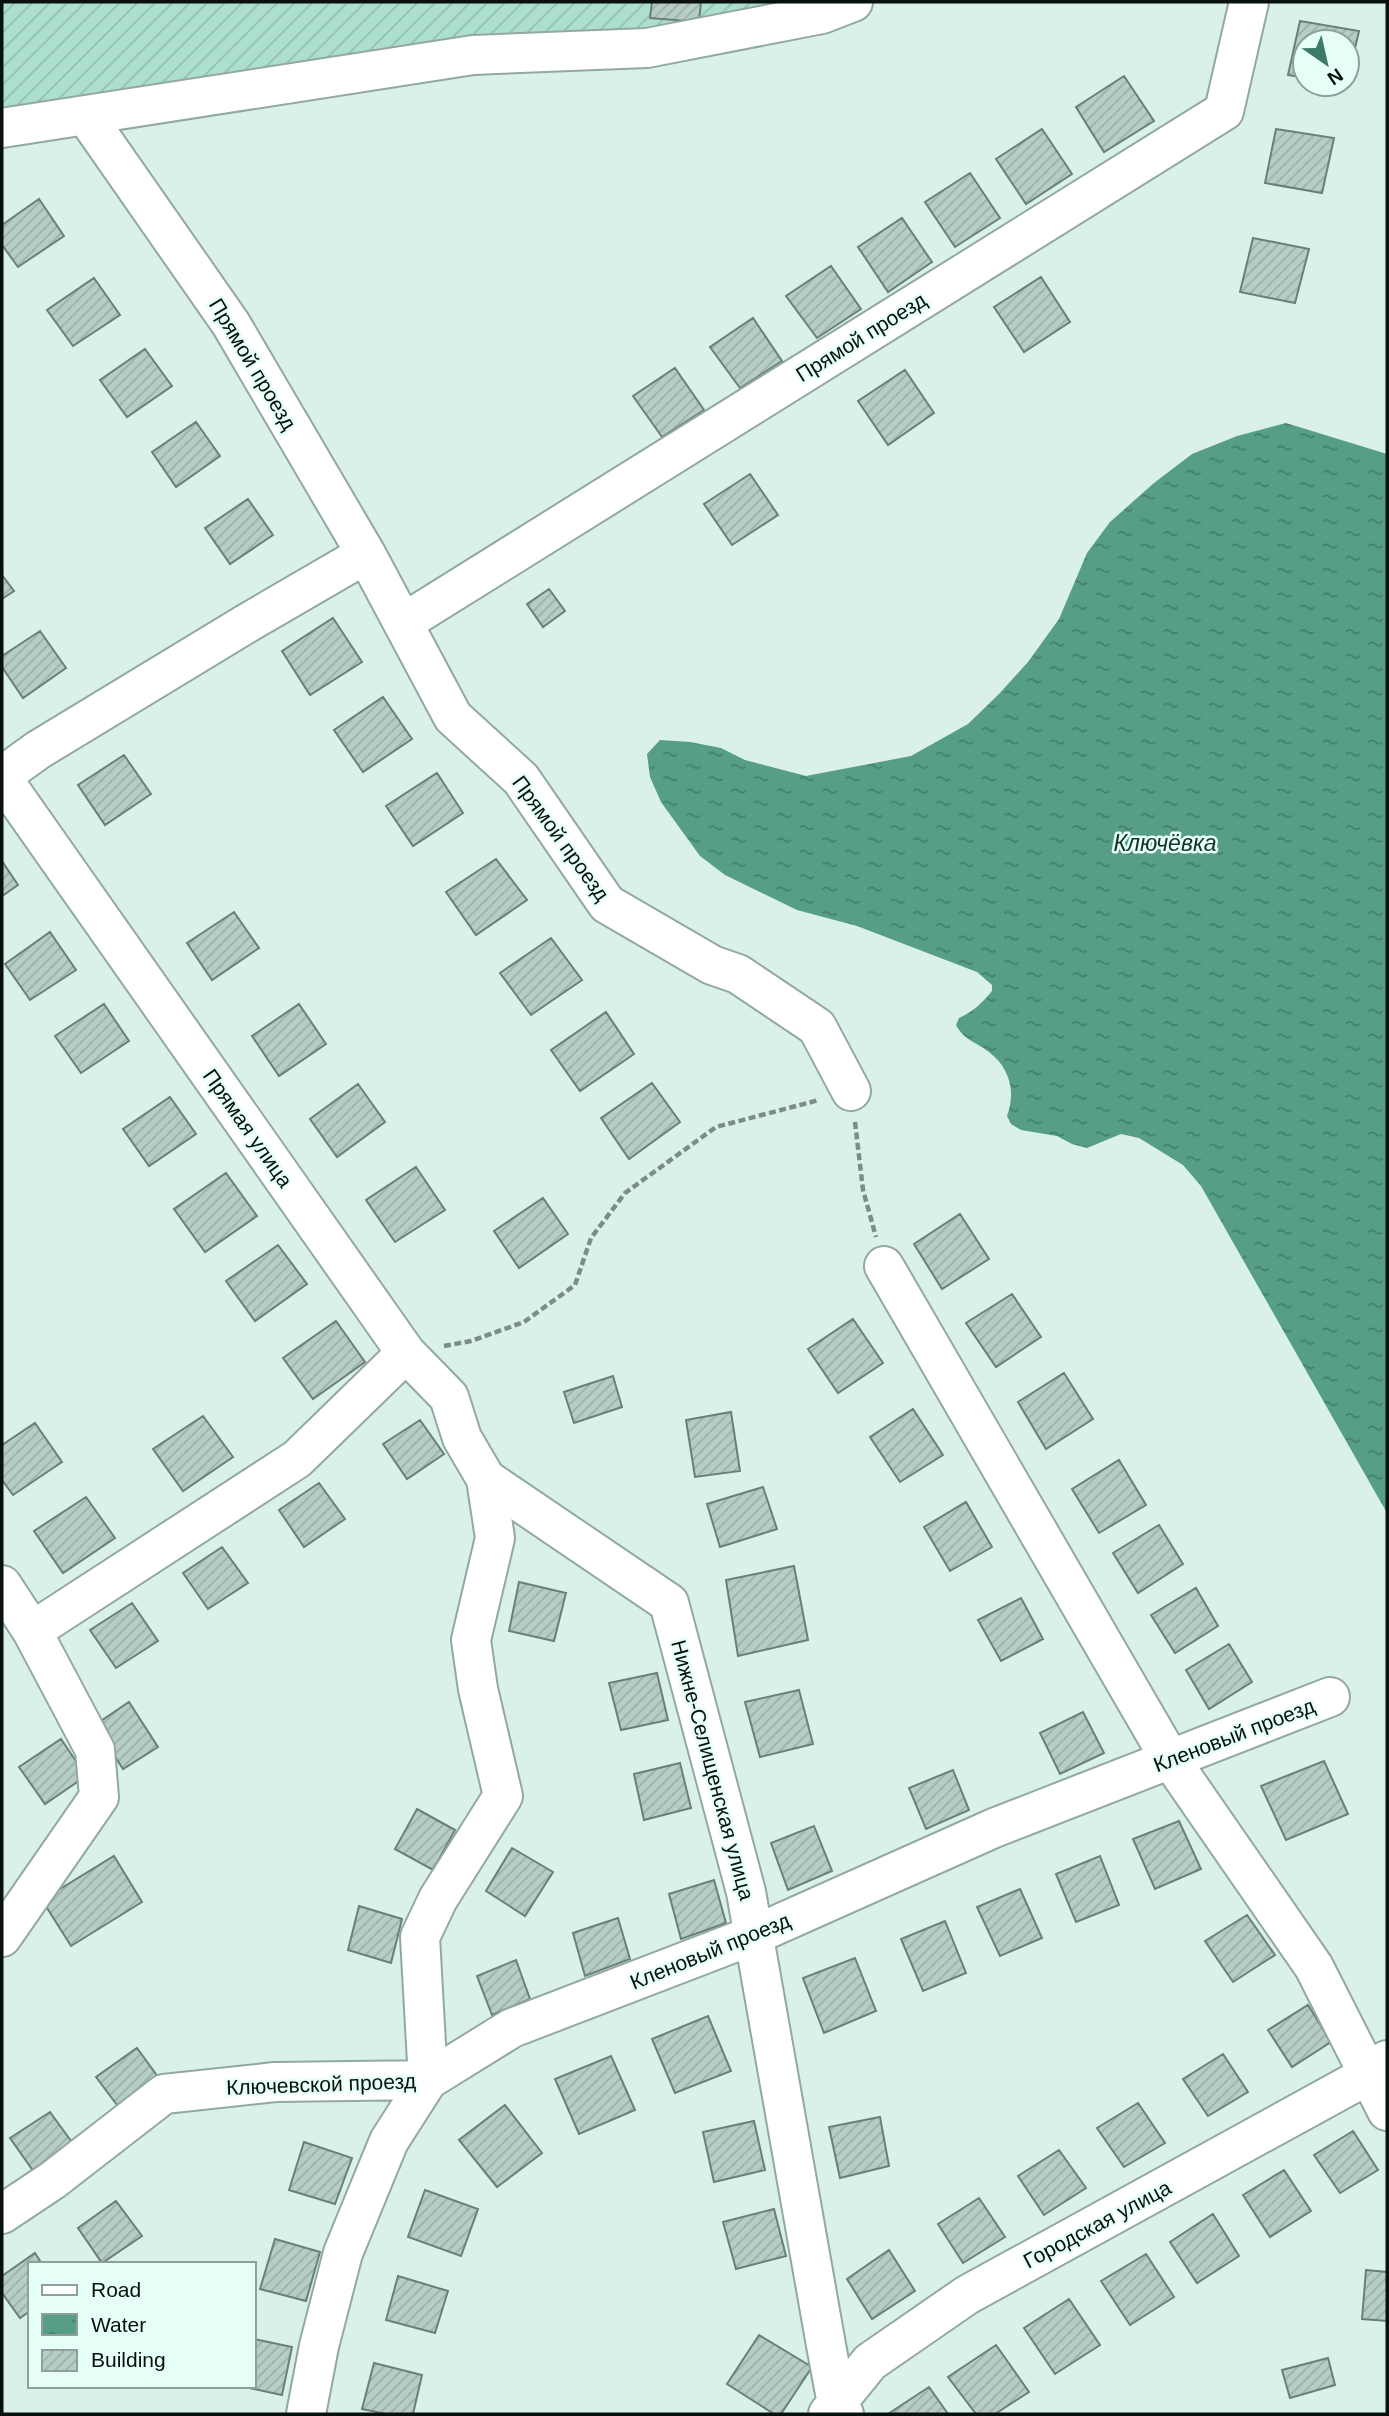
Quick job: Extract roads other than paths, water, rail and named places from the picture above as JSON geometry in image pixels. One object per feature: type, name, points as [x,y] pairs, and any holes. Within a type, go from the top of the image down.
[{"type":"street","points":[[2,128],[473,55],[647,48],[822,13],[853,2]]},
{"type":"street","name":"Прямой проезд","points":[[403,623],[1224,111],[1249,2]]},
{"type":"street","name":"Прямой проезд","points":[[86,116],[231,324],[366,554],[453,717],[521,779],[607,904],[712,965],[738,974],[817,1027],[851,1091]]},
{"type":"street","points":[[2,777],[50,743],[366,554]]},
{"type":"street","name":"Прямая улица","points":[[2,777],[405,1353],[449,1397],[462,1438],[486,1479]]},
{"type":"street","points":[[884,1266],[1170,1759],[1314,1967],[1378,2067],[1387,2111]]},
{"type":"street","points":[[32,1631],[297,1459],[405,1353]]},
{"type":"street","name":"Нижне-Селищенская улица","points":[[486,1479],[669,1603],[746,1892],[836,2411]]},
{"type":"street","name":"Ключевской проезд","points":[[2,2214],[53,2180],[163,2094],[275,2082],[428,2080],[420,1937],[438,1899],[503,1796],[478,1689],[471,1640],[495,1538],[486,1479]]},
{"type":"street","points":[[2,1585],[32,1631],[95,1750],[99,1797],[2,1937]]},
{"type":"street","name":"Кленовый проезд","points":[[306,2414],[318,2346],[343,2253],[389,2141],[428,2080],[512,2028],[754,1935],[994,1828],[1330,1697]]},
{"type":"street","name":"Городская улица","points":[[836,2411],[870,2361],[967,2295],[1378,2067]]},
{"type":"water","name":"Ключёвка","points":[[1286,423],[1387,454],[1387,1513],[1201,1186],[1183,1165],[1139,1138],[1121,1134],[1087,1148],[1057,1136],[1021,1130],[1011,1124],[1007,1116],[1011,1089],[1002,1065],[956,1025],[959,1018],[973,1010],[989,995],[992,985],[977,972],[857,926],[797,910],[725,875],[700,856],[661,802],[650,777],[647,754],[660,740],[690,742],[721,748],[745,760],[806,776],[911,756],[968,724],[1028,662],[1059,619],[1087,553],[1110,522],[1192,454],[1237,436]]}]
